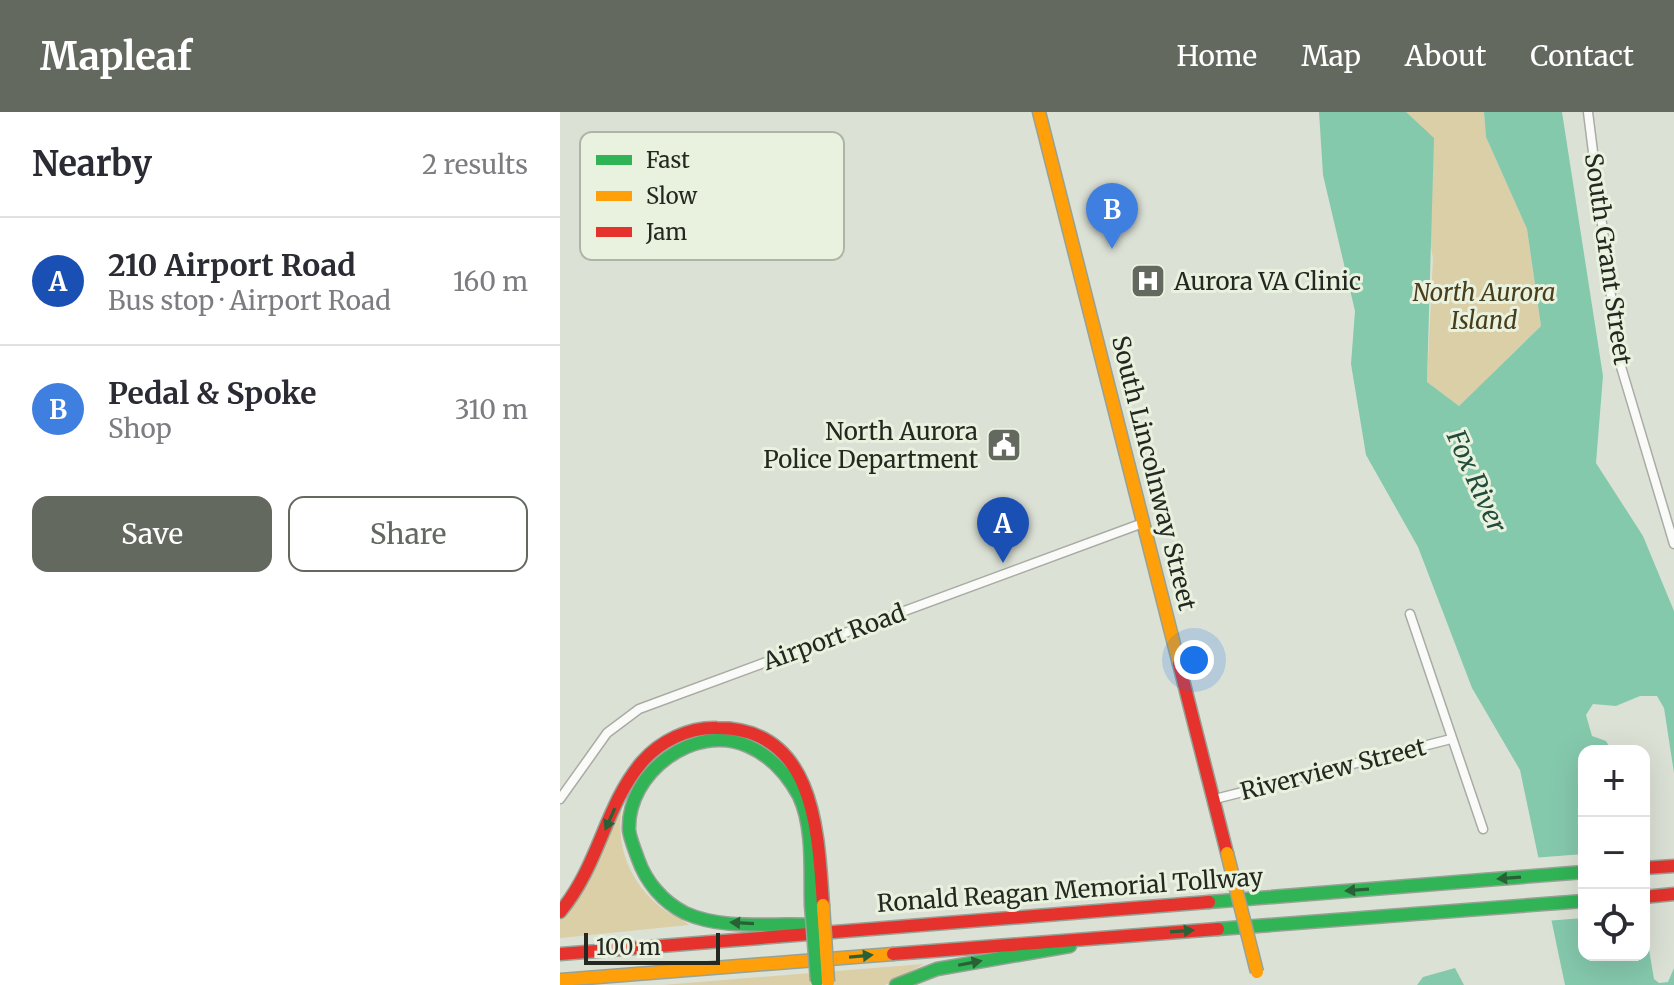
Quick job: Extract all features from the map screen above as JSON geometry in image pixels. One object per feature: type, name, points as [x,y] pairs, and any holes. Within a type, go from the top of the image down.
[{"type":"main road","name":"South Lincolnway Street","points":[[1039,112],[1258,979]]},
{"type":"main road","points":[[560,912],[583,881],[632,774],[649,753],[675,735],[699,729],[726,728],[774,745],[792,761],[807,784],[815,809],[817,905],[823,983]]},
{"type":"main road","points":[[817,905],[800,799],[789,776],[771,758],[742,742],[716,739],[690,743],[669,753],[636,788],[628,814],[633,855],[650,885],[670,904],[690,915],[734,923],[804,923],[848,930]]},
{"type":"main road","points":[[1650,868],[1674,866]]},
{"type":"main road","name":"Ronald Reagan Memorial Tollway","points":[[560,954],[1578,872]]},
{"type":"main road","points":[[1650,896],[1674,894]]},
{"type":"main road","name":"Ronald Reagan Memorial Tollway","points":[[560,980],[1578,901]]},
{"type":"main road","points":[[896,985],[937,969],[1053,951],[1104,937]]},
{"type":"street","name":"South Grant Street","points":[[1588,112],[1619,360],[1674,544]]},
{"type":"street","name":"Airport Road","points":[[560,799],[607,733],[639,709],[1143,523]]},
{"type":"street","points":[[1410,614],[1483,829]]},
{"type":"street","name":"Riverview Street","points":[[1215,799],[1451,739]]},
{"type":"green space","name":"North Aurora Island","points":[[1406,112],[1484,112],[1486,137],[1527,229],[1541,326],[1459,406],[1427,382],[1433,258]]},
{"type":"green space","points":[[622,808],[623,851],[634,877],[663,909],[689,925],[560,938],[560,920],[570,910]]},
{"type":"green space","points":[[924,964],[885,985],[663,985]]},
{"type":"water","name":"Fox River","points":[[1319,112],[1406,112],[1434,138],[1427,382],[1459,406],[1541,326],[1527,229],[1486,137],[1484,112],[1562,112],[1603,376],[1596,463],[1643,536],[1674,611],[1674,773],[1664,708],[1657,696],[1640,696],[1616,706],[1593,704],[1586,715],[1592,736],[1608,745],[1578,745],[1578,961],[1650,961],[1650,955],[1654,979],[1659,983],[1668,982],[1674,968],[1674,985],[1565,985],[1520,770],[1472,688],[1418,547],[1366,455],[1351,364],[1355,311],[1323,175]]},
{"type":"water","points":[[1455,968],[1464,985],[1417,985],[1423,977]]},
{"type":"pier","points":[[1578,854],[1578,918],[1545,921],[1532,858]]},
{"type":"traffic: fast","points":[[811,905],[810,850],[804,808],[789,780],[771,760],[748,746],[727,740],[706,741],[686,747],[668,758],[639,789],[631,809],[631,841],[651,883],[677,908],[701,919],[718,922],[824,926]]},
{"type":"traffic: fast","points":[[1209,902],[1578,872]]},
{"type":"traffic: fast","points":[[1218,929],[1578,901]]},
{"type":"traffic: fast","points":[[811,905],[817,981]]},
{"type":"traffic: fast","points":[[896,985],[937,969],[1070,946]]},
{"type":"traffic: slow","points":[[1039,112],[1179,664]]},
{"type":"traffic: slow","points":[[1227,853],[1257,972]]},
{"type":"traffic: slow","points":[[823,905],[828,982]]},
{"type":"traffic: slow","points":[[560,980],[893,954]]},
{"type":"traffic: jam","points":[[1179,664],[1227,853]]},
{"type":"traffic: jam","points":[[560,912],[584,875],[619,797],[642,762],[676,737],[706,728],[750,733],[775,746],[793,765],[813,817],[823,905]]},
{"type":"traffic: jam","points":[[1650,868],[1674,866]]},
{"type":"traffic: jam","points":[[1650,896],[1674,894]]},
{"type":"traffic: jam","points":[[560,954],[1209,902]]},
{"type":"traffic: jam","points":[[893,954],[1218,929]]},
{"type":"place","name":"Pedal & Spoke","points":[[1112,249]]},
{"type":"place","name":"Aurora VA Clinic","points":[[1148,281]]},
{"type":"place","name":"North Aurora Police Department","points":[[1004,445]]},
{"type":"place","name":"210 Airport Road","points":[[1003,563]]}]
